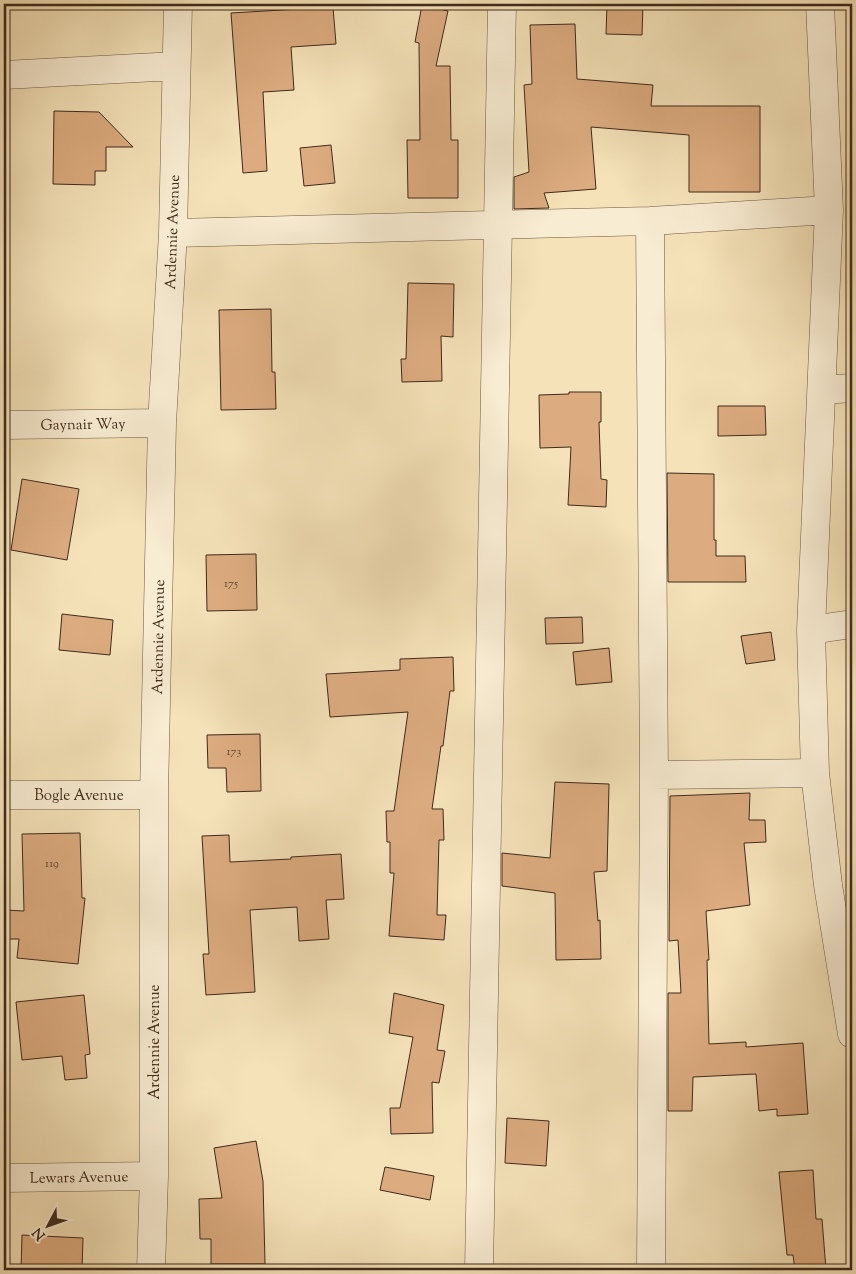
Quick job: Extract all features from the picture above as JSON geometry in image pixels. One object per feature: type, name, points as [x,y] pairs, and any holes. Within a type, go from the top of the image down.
[{"type":"street","name":"Ardennie Avenue","points":[[151,1270],[154,1176],[154,795],[162,423],[173,233],[178,4]]},
{"type":"street","points":[[479,1270],[502,4]]},
{"type":"street","points":[[820,4],[836,197],[822,390],[810,630],[815,773],[828,886],[847,970],[852,1034]]},
{"type":"street","points":[[4,75],[176,66]]},
{"type":"street","points":[[173,233],[650,221],[836,197]]},
{"type":"street","points":[[650,221],[654,775],[651,1270]]},
{"type":"street","points":[[822,390],[852,388]]},
{"type":"street","name":"Gaynair Way","points":[[4,425],[162,423]]},
{"type":"street","points":[[810,630],[852,624]]},
{"type":"street","points":[[654,775],[815,773]]},
{"type":"street","name":"Bogle Avenue","points":[[4,795],[154,795]]},
{"type":"street","name":"Lewars Avenue","points":[[4,1178],[154,1176]]},
{"type":"building","points":[[607,4],[643,4],[642,35],[606,34]]},
{"type":"building","points":[[422,5],[448,11],[436,66],[450,66],[451,140],[458,140],[458,198],[408,198],[407,140],[420,140],[419,43],[415,42]]},
{"type":"building","points":[[333,7],[336,44],[291,47],[294,90],[263,92],[267,171],[243,173],[231,13]]},
{"type":"building","points":[[575,24],[577,79],[653,85],[651,106],[760,106],[760,192],[689,192],[689,135],[591,127],[596,189],[544,193],[549,208],[514,209],[514,177],[529,172],[524,85],[532,84],[530,25]]},
{"type":"building","points":[[54,111],[99,112],[133,147],[106,147],[106,171],[95,171],[95,185],[53,184]]},
{"type":"building","points":[[331,145],[335,183],[304,186],[300,148]]},
{"type":"building","points":[[408,283],[454,284],[453,337],[441,336],[442,381],[402,382],[401,359],[406,359]]},
{"type":"building","points":[[271,309],[272,372],[275,372],[276,409],[221,410],[219,310]]},
{"type":"building","points":[[569,392],[601,392],[601,422],[599,422],[601,479],[607,480],[606,507],[568,505],[571,447],[540,448],[539,395],[569,394]]},
{"type":"building","points":[[718,406],[765,406],[766,435],[718,436]]},
{"type":"building","points":[[667,473],[714,474],[714,540],[716,540],[716,556],[745,556],[746,582],[668,582]]},
{"type":"building","points":[[22,479],[79,489],[67,560],[11,550]]},
{"type":"building","points":[[256,554],[257,610],[207,611],[206,555]]},
{"type":"building","points":[[62,614],[113,620],[110,655],[59,650]]},
{"type":"building","points":[[582,617],[583,643],[546,644],[545,618]]},
{"type":"building","points":[[771,632],[775,660],[746,664],[741,636]]},
{"type":"building","points":[[609,648],[612,682],[576,685],[573,652]]},
{"type":"building","points":[[453,657],[454,691],[450,691],[432,809],[443,809],[444,840],[439,840],[437,915],[446,915],[444,940],[389,936],[394,873],[390,873],[390,842],[387,842],[386,811],[394,811],[408,712],[330,717],[326,674],[400,670],[400,659]]},
{"type":"building","points":[[260,734],[261,791],[227,792],[226,768],[208,768],[207,735]]},
{"type":"building","points":[[555,782],[609,784],[607,871],[594,872],[598,921],[600,920],[601,959],[556,960],[555,893],[502,886],[502,853],[550,858]]},
{"type":"building","points":[[750,793],[749,820],[765,820],[766,842],[744,843],[750,905],[706,911],[709,960],[707,960],[709,1044],[746,1042],[746,1047],[803,1043],[808,1114],[777,1116],[777,1109],[759,1111],[756,1074],[693,1077],[692,1111],[668,1111],[668,993],[681,993],[678,940],[669,941],[670,796]]},
{"type":"building","points":[[80,833],[82,898],[85,898],[78,964],[17,958],[19,939],[4,939],[4,910],[24,911],[22,834]]},
{"type":"building","points":[[229,835],[230,862],[341,854],[344,899],[326,900],[329,939],[299,941],[297,907],[250,910],[255,992],[206,995],[203,954],[209,954],[202,836]]},
{"type":"building","points":[[394,993],[444,1005],[437,1050],[445,1051],[439,1083],[432,1082],[433,1133],[391,1134],[390,1108],[400,1108],[413,1037],[389,1033]]},
{"type":"building","points":[[84,995],[90,1054],[85,1055],[87,1078],[65,1080],[62,1056],[22,1060],[16,1002]]},
{"type":"building","points":[[507,1118],[549,1121],[546,1166],[505,1163]]},
{"type":"building","points":[[256,1141],[263,1181],[265,1264],[211,1264],[211,1239],[200,1239],[199,1199],[222,1198],[214,1148]]},
{"type":"building","points":[[385,1167],[434,1176],[430,1200],[380,1190]]},
{"type":"building","points":[[813,1170],[816,1219],[822,1219],[826,1270],[795,1270],[793,1255],[787,1255],[779,1172]]},
{"type":"building","points":[[22,1235],[83,1238],[82,1270],[21,1270]]}]
